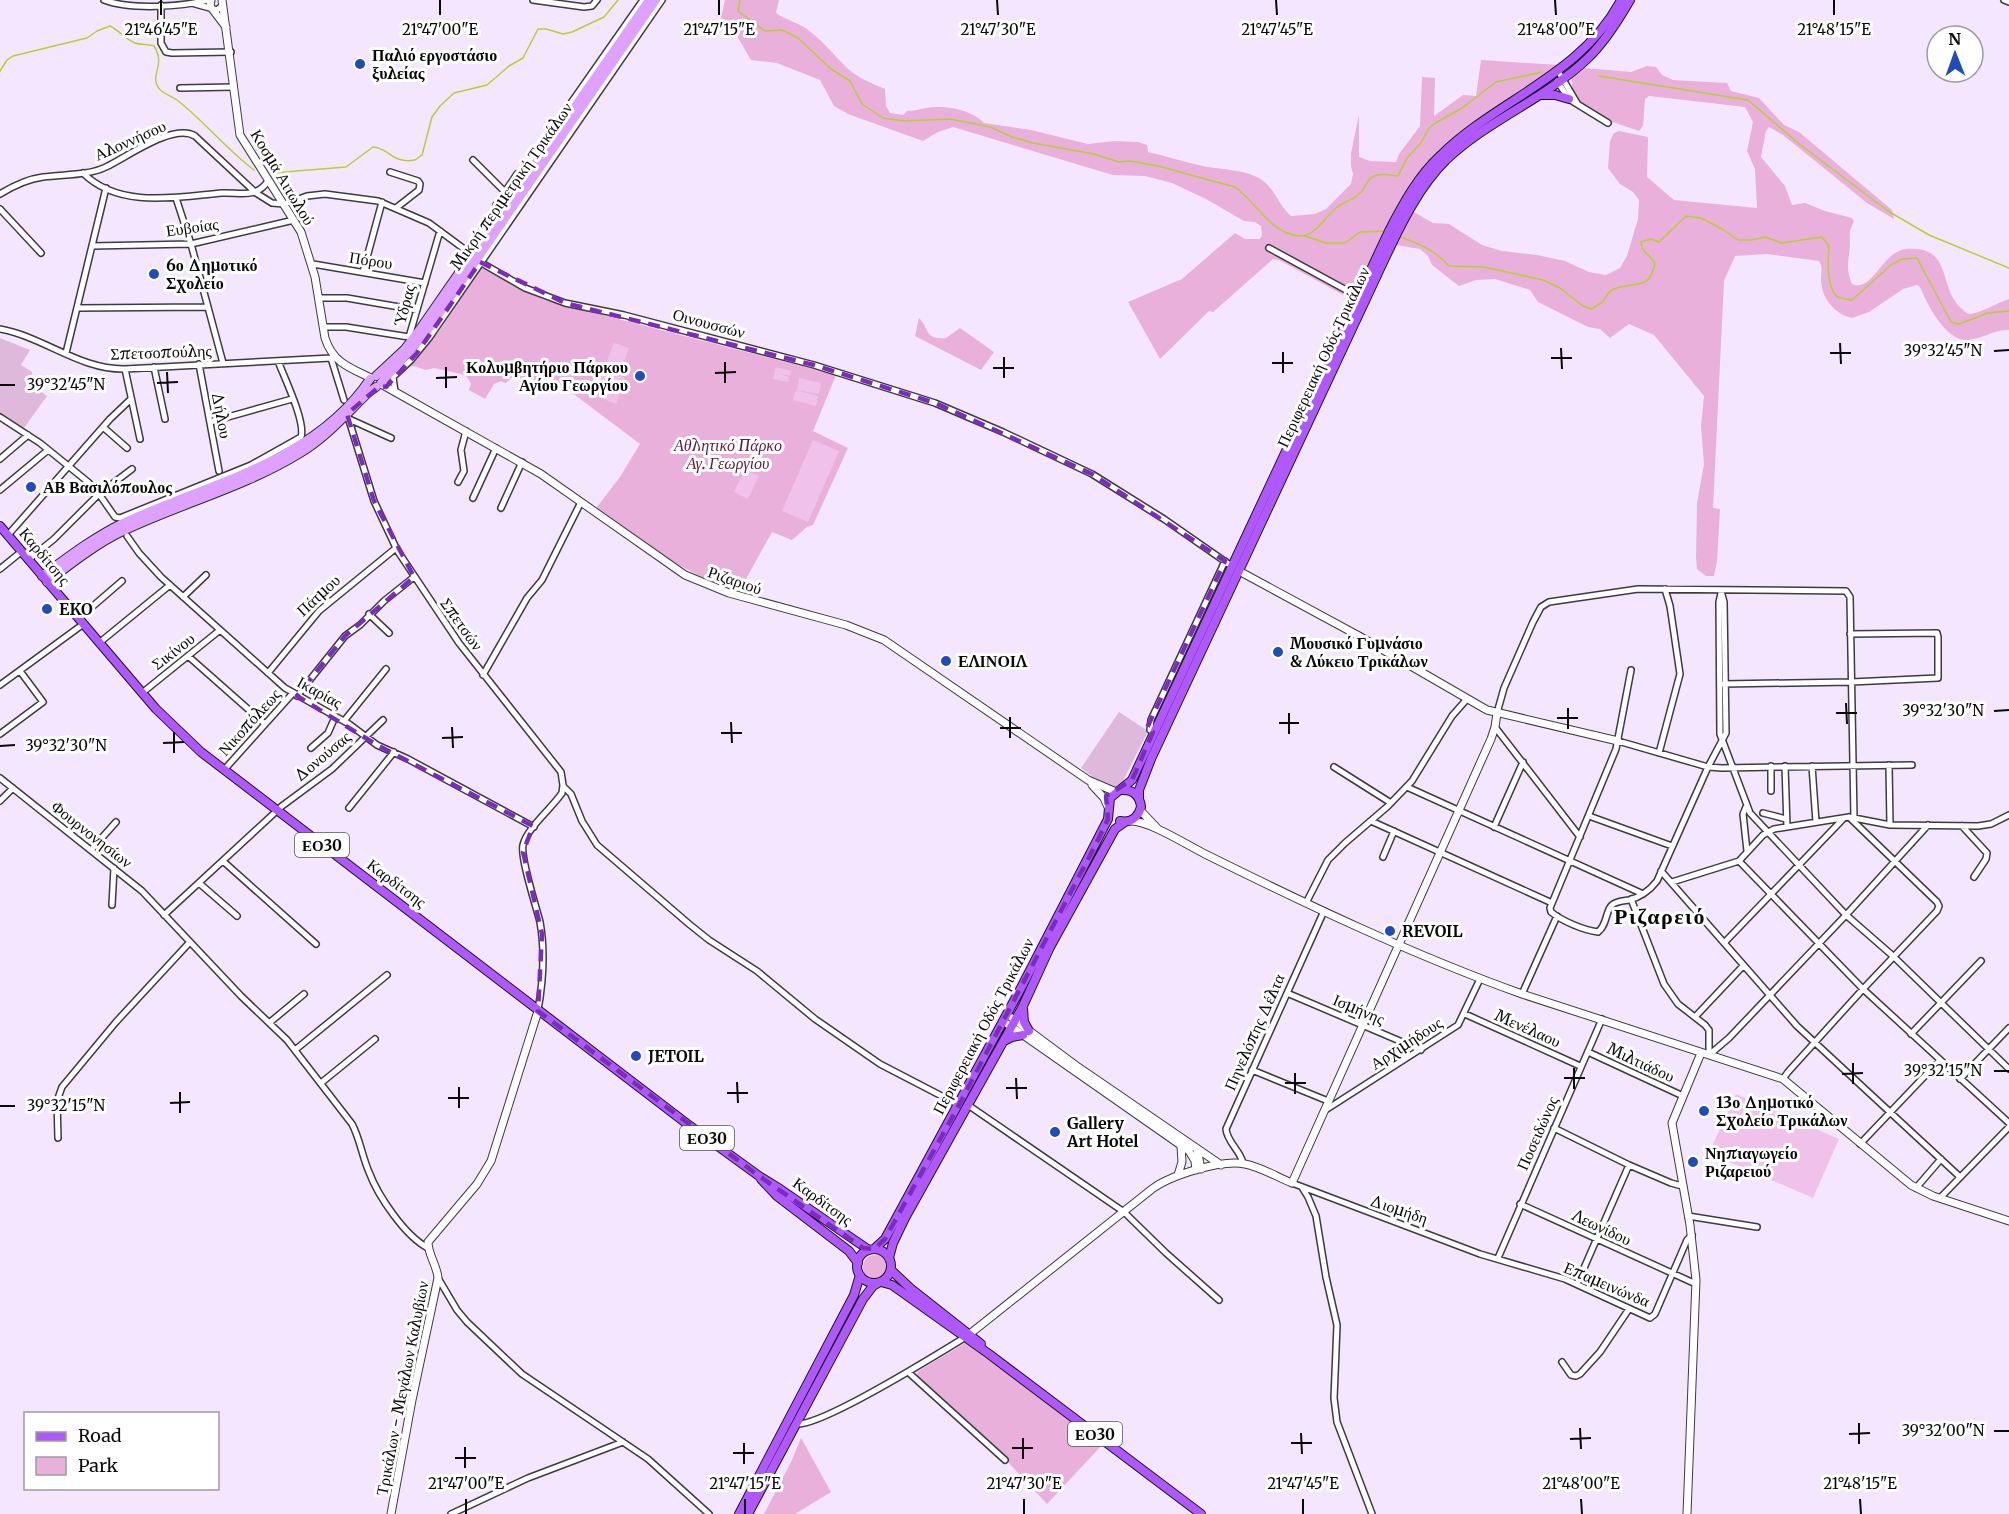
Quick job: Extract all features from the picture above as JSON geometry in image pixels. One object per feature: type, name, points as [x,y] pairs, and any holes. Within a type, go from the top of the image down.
[{"type":"main road","name":"Μικρή περιμετρική Τρικάλων","points":[[44,579],[120,533],[245,482],[283,463],[317,442],[348,416],[413,340],[468,251],[514,196],[649,0]]},
{"type":"main road","name":"Μικρή περιμετρική Τρικάλων","points":[[44,579],[87,543],[116,527],[243,474],[295,448],[376,381],[426,333],[656,0]]},
{"type":"main road","points":[[1612,0],[1614,11]]},
{"type":"main road","name":"Περιφερειακή Οδός Τρικάλων","points":[[1139,798],[1139,790],[1151,759],[1232,566],[1418,194],[1432,176],[1462,146],[1540,95],[1587,47],[1621,0]]},
{"type":"main road","name":"Περιφερειακή Οδός Τρικάλων","points":[[1118,791],[1132,780],[1397,216],[1412,191],[1432,164],[1457,141],[1586,60],[1601,44],[1630,0]]},
{"type":"main road","points":[[1540,95],[1555,95],[1573,101]]},
{"type":"main road","name":"Καρδίτσης","points":[[0,527],[99,644],[183,736],[538,1011],[759,1176],[826,1223],[871,1250]]},
{"type":"main road","points":[[1129,790],[1139,798],[1140,810],[1137,816],[1128,821],[1114,818],[1109,809],[1110,798],[1118,791],[1129,790]]},
{"type":"main road","name":"Περιφερειακή Οδός Τρικάλων","points":[[871,1250],[885,1239],[958,1106],[1095,846],[1108,819],[1109,809]]},
{"type":"main road","name":"Περιφερειακή Οδός Τρικάλων","points":[[889,1258],[893,1243],[905,1218],[1004,1042],[1050,947],[1097,861],[1118,825],[1128,821]]},
{"type":"main road","points":[[1004,1042],[1026,1033],[1023,1006]]},
{"type":"main road","name":"Καρδίτσης","points":[[759,1176],[777,1196],[841,1245],[856,1260]]},
{"type":"main road","points":[[740,1514],[854,1295],[860,1275],[856,1260],[871,1250]]},
{"type":"main road","name":"ΕΟ30","points":[[871,1250],[882,1251],[889,1258]]},
{"type":"main road","points":[[748,1514],[863,1299],[873,1286],[889,1276],[891,1270],[889,1258]]},
{"type":"main road","name":"ΕΟ30","points":[[891,1270],[989,1354],[1201,1514]]},
{"type":"main road","name":"ΕΟ30","points":[[860,1275],[870,1283],[892,1285],[968,1336]]},
{"type":"street","points":[[104,0],[125,6],[193,4],[209,0],[227,29]]},
{"type":"street","points":[[533,0],[584,7],[592,6],[597,0]]},
{"type":"street","points":[[468,251],[643,0]]},
{"type":"street","points":[[395,392],[392,382],[394,376],[426,342],[663,0]]},
{"type":"street","points":[[2004,0],[2009,2]]},
{"type":"street","points":[[193,4],[219,10],[222,2]]},
{"type":"street","name":"Κοσμά Αιτωλού","points":[[222,2],[231,52],[240,135],[301,232],[313,264],[323,327],[332,357]]},
{"type":"street","points":[[161,5],[161,43],[166,52],[231,52]]},
{"type":"street","points":[[1558,77],[1573,101],[1608,123]]},
{"type":"street","points":[[180,88],[234,87]]},
{"type":"street","name":"Αλοννήσου","points":[[0,194],[20,183],[36,178],[83,173],[105,167],[171,135],[187,132],[201,141],[256,193],[272,203],[284,204]]},
{"type":"street","points":[[472,160],[504,192]]},
{"type":"street","points":[[390,172],[418,181],[420,184],[419,190],[396,208]]},
{"type":"street","points":[[83,173],[106,188],[135,196],[176,198],[229,193],[251,195],[263,188],[268,181]]},
{"type":"street","points":[[468,251],[517,174]]},
{"type":"street","points":[[66,353],[106,188]]},
{"type":"street","points":[[284,204],[307,196],[325,194],[381,202],[429,223],[468,251]]},
{"type":"street","points":[[176,198],[224,363]]},
{"type":"street","points":[[363,272],[381,202]]},
{"type":"street","points":[[0,209],[41,254]]},
{"type":"street","name":"Ευβοίας","points":[[92,246],[191,244],[294,220]]},
{"type":"street","name":"Ύδρας","points":[[323,327],[346,327],[409,338],[440,231]]},
{"type":"street","points":[[1269,248],[1359,297]]},
{"type":"street","name":"Οινουσσών","points":[[480,262],[525,288],[565,303],[624,315],[814,365],[935,403],[1092,474],[1164,519],[1232,566]]},
{"type":"street","name":"Πόρου","points":[[313,264],[424,283]]},
{"type":"street","points":[[319,298],[347,298],[417,310]]},
{"type":"street","points":[[77,308],[208,306]]},
{"type":"street","name":"Σπετσοπούλης","points":[[0,329],[26,336],[100,367],[125,369],[332,357]]},
{"type":"street","points":[[332,357],[376,381]]},
{"type":"street","points":[[332,357],[344,400]]},
{"type":"street","points":[[0,417],[28,435],[69,467],[99,494],[114,516],[118,518],[252,465],[294,442],[303,434],[278,361]]},
{"type":"street","name":"Δήλου","points":[[199,364],[219,471]]},
{"type":"street","points":[[154,367],[165,419]]},
{"type":"street","points":[[125,369],[140,439]]},
{"type":"street","name":"Ριζαριού","points":[[376,381],[522,462],[674,569],[697,581],[758,602],[846,625],[884,640],[1088,780],[1106,800],[1109,809]]},
{"type":"street","points":[[7,536],[103,427],[131,399]]},
{"type":"street","points":[[210,422],[292,399]]},
{"type":"street","points":[[348,416],[391,438]]},
{"type":"street","name":"Σπετσών","points":[[348,416],[374,501],[396,548],[483,675],[561,772],[563,786],[571,794],[582,821],[597,845],[699,932],[758,971],[815,1019],[880,1064],[958,1106]]},
{"type":"street","points":[[103,427],[127,448]]},
{"type":"street","points":[[458,482],[464,471],[461,450],[466,431]]},
{"type":"street","points":[[0,459],[28,435]]},
{"type":"street","points":[[473,498],[495,448]]},
{"type":"street","points":[[0,490],[48,450]]},
{"type":"street","points":[[501,508],[522,462]]},
{"type":"street","points":[[28,560],[54,539],[99,494],[132,469]]},
{"type":"street","points":[[483,675],[527,598],[542,580],[581,502]]},
{"type":"street","name":"Ικαρίας","points":[[127,536],[145,560],[170,585],[268,673],[295,694],[344,721],[377,745],[534,827]]},
{"type":"street","name":"Πάτμου","points":[[268,673],[319,610],[396,548]]},
{"type":"street","points":[[0,569],[21,552]]},
{"type":"street","points":[[1232,566],[1467,699],[1497,713],[1618,741],[1708,767],[1912,765]]},
{"type":"street","points":[[183,597],[206,575]]},
{"type":"street","name":"Νικοπόλεως","points":[[224,770],[295,694],[339,642],[414,577]]},
{"type":"street","points":[[0,685],[80,622],[122,581]]},
{"type":"street","points":[[99,644],[170,585]]},
{"type":"street","points":[[796,1424],[809,1423],[908,1372],[968,1336],[1158,1184],[1199,1169],[1243,1163],[1292,1183],[1495,727],[1502,694],[1512,668],[1533,622],[1544,605],[1556,601],[1638,589],[1846,591],[1850,597],[1853,765],[1849,818],[1724,943]]},
{"type":"street","points":[[1659,753],[1680,674],[1670,606],[1665,589]]},
{"type":"street","points":[[1631,670],[1618,741],[1552,903],[1551,912],[1557,916],[1598,932],[1603,927],[1611,906],[1643,894],[1653,886],[1726,733],[1722,684],[1724,602],[1721,591]]},
{"type":"street","points":[[369,614],[388,633]]},
{"type":"street","name":"Σικίνου","points":[[142,693],[220,630]]},
{"type":"street","points":[[1722,684],[1938,678],[1937,633],[1850,634]]},
{"type":"street","points":[[188,656],[265,724]]},
{"type":"street","points":[[344,721],[386,669]]},
{"type":"street","points":[[0,734],[43,702],[20,671]]},
{"type":"street","points":[[1306,903],[1328,860],[1407,787],[1426,761],[1452,716],[1467,699]]},
{"type":"street","points":[[311,748],[328,733],[336,717]]},
{"type":"street","name":"Δονούσας","points":[[164,915],[277,811],[332,769],[383,720]]},
{"type":"street","points":[[1495,727],[1580,837]]},
{"type":"street","points":[[1722,741],[1746,807],[1767,832],[1846,915],[1893,956],[2009,1069]]},
{"type":"street","points":[[349,808],[394,752]]},
{"type":"street","points":[[1494,826],[1522,762]]},
{"type":"street","points":[[1889,765],[1890,825]]},
{"type":"street","points":[[1771,766],[1771,790]]},
{"type":"street","points":[[1785,766],[1787,827]]},
{"type":"street","points":[[1812,766],[1816,822]]},
{"type":"street","points":[[1334,767],[1391,803]]},
{"type":"street","name":"Φουρνονησίων","points":[[0,778],[142,891],[189,943],[295,1050],[352,1124],[359,1138],[370,1176],[383,1198],[415,1240],[428,1248]]},
{"type":"street","name":"Ριζαριού","points":[[1088,780],[1118,791]]},
{"type":"street","points":[[428,1248],[428,1242],[432,1236],[475,1187],[489,1165],[538,1011],[542,980],[542,934],[522,852],[524,843],[558,798],[563,786]]},
{"type":"street","points":[[1407,787],[1643,894]]},
{"type":"street","points":[[0,801],[13,788]]},
{"type":"street","points":[[1746,807],[1743,814],[1747,851]]},
{"type":"street","points":[[1140,810],[1159,830]]},
{"type":"street","points":[[1763,813],[1786,819]]},
{"type":"street","points":[[1672,882],[1739,861],[1767,832],[1787,827],[1849,818],[1890,825],[1985,825],[2009,815]]},
{"type":"street","points":[[1589,816],[1672,846]]},
{"type":"street","points":[[1783,1080],[1814,1042],[1937,911],[1939,906],[1849,818]]},
{"type":"street","points":[[1128,821],[1139,821],[1324,912],[1480,979],[1783,1080],[1916,1188],[2009,1221]]},
{"type":"street","points":[[1371,821],[1552,903]]},
{"type":"street","points":[[91,850],[116,822]]},
{"type":"street","points":[[1709,1055],[1819,944],[1928,825]]},
{"type":"street","points":[[1962,826],[1987,853],[1986,859],[1974,877]]},
{"type":"street","points":[[1383,857],[1394,831]]},
{"type":"street","points":[[1739,861],[1863,988],[2009,1125],[1940,1198]]},
{"type":"street","points":[[224,862],[316,944]]},
{"type":"street","points":[[112,905],[114,868]]},
{"type":"street","points":[[1661,871],[1769,996],[1814,1042],[1960,1177]]},
{"type":"street","points":[[199,883],[237,916]]},
{"type":"street","points":[[1631,899],[1664,984],[1678,1004],[1707,1026],[1710,1033],[1709,1055]]},
{"type":"street","name":"Πηνελόπης Δέλτα","points":[[1243,1163],[1226,1131],[1324,912]]},
{"type":"street","points":[[1522,994],[1557,916]]},
{"type":"street","points":[[58,1137],[57,1101],[62,1088],[116,1022],[189,943]]},
{"type":"street","points":[[1911,1034],[1981,961]]},
{"type":"street","points":[[1695,1017],[1743,966]]},
{"type":"street","points":[[295,1050],[387,975]]},
{"type":"street","name":"Αρχιμήδους","points":[[1324,1112],[1458,1025],[1480,979]]},
{"type":"street","name":"Ισμήνης","points":[[1287,993],[1421,1050]]},
{"type":"street","points":[[269,1023],[304,994]]},
{"type":"street","name":"Μενέλαου","points":[[1465,1014],[1580,1066]]},
{"type":"street","points":[[1004,1018],[1181,1146],[1191,1154],[1199,1169]]},
{"type":"street","name":"Ποσειδώνος","points":[[1498,1258],[1602,1019]]},
{"type":"street","points":[[1960,1079],[2009,1028]]},
{"type":"street","points":[[1026,1033],[1221,1165]]},
{"type":"street","points":[[321,1083],[375,1039]]},
{"type":"street","name":"Μιλτιάδου","points":[[1588,1052],[1683,1096]]},
{"type":"street","points":[[1688,1514],[1687,1487],[1696,1284],[1692,1235],[1672,1123],[1701,1053]]},
{"type":"street","points":[[1860,1144],[1940,1060]]},
{"type":"street","points":[[1252,1070],[1328,1101]]},
{"type":"street","points":[[968,1105],[1125,1212],[1166,1253],[1219,1299]]},
{"type":"street","points":[[1554,1128],[1629,1165],[1682,1186]]},
{"type":"street","points":[[1178,1175],[1182,1162],[1181,1146]]},
{"type":"street","points":[[1197,1149],[1199,1169]]},
{"type":"street","points":[[1916,1188],[1941,1159]]},
{"type":"street","points":[[1577,1284],[1629,1165]]},
{"type":"street","name":"Διομήδη","points":[[1292,1183],[1480,1254],[1498,1258]]},
{"type":"street","points":[[1302,1187],[1316,1216],[1326,1277],[1337,1324],[1334,1398],[1337,1422],[1372,1514]]},
{"type":"street","name":"Λεωνίδου","points":[[1521,1204],[1696,1284]]},
{"type":"street","points":[[1688,1216],[1757,1227]]},
{"type":"street","name":"Επαμεινώνδα","points":[[1498,1258],[1577,1284],[1647,1317],[1653,1317],[1692,1235]]},
{"type":"street","name":"Τρικάλων - Μεγάλων Καλυβίων","points":[[391,1514],[414,1389],[438,1278],[428,1248]]},
{"type":"street","points":[[438,1278],[467,1322],[522,1374],[667,1474],[710,1514]]},
{"type":"street","points":[[1562,1362],[1571,1375],[1581,1374],[1600,1352],[1629,1309]]},
{"type":"street","points":[[908,1372],[1005,1460]]},
{"type":"street","points":[[451,1514],[538,1474],[623,1442]]},
{"type":"highlighted area","points":[[480,262],[565,303],[814,365],[935,403],[1092,474],[1225,561],[1147,728],[1153,732],[1132,780],[1106,796],[1108,819],[1095,846],[959,1105],[885,1239],[874,1249],[863,1248],[759,1176],[538,1011],[542,934],[523,852],[533,826],[377,745],[297,696],[345,636],[414,577],[374,501],[347,414],[380,386],[386,387],[417,353]]},
{"type":"green space","points":[[725,0],[779,0],[776,13],[808,30],[854,73],[885,89],[886,106],[890,113],[903,115],[907,111],[948,107],[968,112],[984,123],[1031,130],[1088,144],[1114,141],[1138,142],[1147,145],[1148,152],[1256,176],[1270,188],[1291,216],[1315,214],[1326,209],[1351,184],[1353,174],[1351,153],[1359,115],[1359,157],[1370,161],[1396,162],[1399,154],[1420,126],[1422,77],[1435,78],[1434,116],[1463,95],[1476,96],[1481,60],[1559,65],[1470,126],[1408,189],[1354,292],[1347,297],[1279,260],[1273,259],[1213,312],[1209,311],[1160,359],[1128,302],[1182,279],[1235,233],[1245,239],[1260,239],[1261,226],[1255,222],[1244,221],[1172,183],[1145,176],[1113,175],[953,127],[938,132],[923,141],[848,114],[834,106],[820,80],[777,63],[751,60],[733,29],[724,31],[719,27]]},
{"type":"green space","points":[[1647,66],[1656,67],[1662,75],[1673,80],[1727,83],[1731,91],[1759,98],[1784,125],[1799,132],[1892,210],[1894,219],[1867,203],[1783,135],[1769,127],[1766,131],[1761,157],[1785,186],[1792,205],[1805,203],[1852,218],[1854,221],[1850,233],[1848,264],[1852,284],[1866,283],[1897,252],[1906,249],[1921,250],[1931,254],[1938,261],[1954,300],[1967,313],[1978,312],[2009,299],[2009,330],[1968,340],[1960,339],[1952,335],[1938,321],[1917,285],[1903,289],[1869,312],[1852,318],[1834,309],[1826,298],[1823,292],[1819,261],[1767,254],[1735,256],[1724,281],[1713,508],[1720,509],[1714,576],[1706,576],[1697,569],[1696,557],[1697,503],[1704,464],[1701,426],[1704,396],[1654,335],[1629,324],[1610,338],[1600,329],[1588,327],[1538,302],[1530,290],[1495,279],[1476,280],[1459,286],[1432,265],[1428,256],[1420,249],[1396,245],[1412,211],[1433,223],[1449,224],[1482,245],[1502,251],[1565,261],[1589,272],[1606,275],[1620,268],[1627,256],[1638,219],[1639,200],[1633,192],[1620,184],[1608,168],[1610,141],[1614,133],[1619,131],[1648,137],[1647,177],[1674,200],[1757,208],[1755,169],[1747,151],[1753,122],[1745,107],[1649,96],[1645,99],[1643,126],[1639,131],[1595,114],[1577,99],[1573,90],[1572,78],[1585,68],[1631,72]]},
{"type":"green space","name":"Αθλητικό Πάρκο Αγ. Γεωργίου","points":[[481,267],[544,300],[836,375],[813,431],[848,448],[813,525],[807,527],[792,540],[772,532],[742,586],[735,588],[704,578],[646,544],[616,524],[597,507],[620,477],[640,444],[571,392],[557,385],[540,384],[513,376],[506,383],[501,381],[494,384],[485,399],[469,390],[471,384],[467,377],[461,374],[434,368],[426,370],[410,367],[440,330]]},
{"type":"green space","points":[[919,318],[928,333],[934,337],[946,338],[960,328],[994,352],[981,370],[915,336]]},
{"type":"green space","points":[[875,1255],[880,1256],[886,1262],[886,1272],[880,1278],[875,1279],[870,1278],[864,1272],[863,1267],[864,1262],[870,1256]]},
{"type":"green space","points":[[965,1343],[983,1353],[1103,1444],[1047,1504],[1006,1460],[918,1377],[917,1372]]},
{"type":"green space","points":[[801,1438],[831,1492],[795,1514],[764,1514],[791,1462]]},
{"type":"shaded area","points":[[0,338],[30,350],[21,365],[32,372],[33,386],[47,396],[24,428],[0,413]]},
{"type":"shaded area","points":[[614,343],[629,348],[620,372],[605,366]]},
{"type":"shaded area","points":[[776,367],[791,371],[790,376],[779,374],[789,377],[788,382],[773,379]]},
{"type":"shaded area","points":[[602,370],[625,378],[616,404],[593,395]]},
{"type":"shaded area","points":[[799,378],[821,383],[819,394],[797,390]]},
{"type":"shaded area","points":[[796,390],[818,396],[816,406],[793,400]]},
{"type":"shaded area","points":[[813,440],[839,451],[808,522],[782,511]]},
{"type":"shaded area","points":[[745,470],[759,476],[748,499],[734,492]]},
{"type":"shaded area","points":[[1119,712],[1148,731],[1121,785],[1118,788],[1109,789],[1081,768]]},
{"type":"shaded area","points":[[1736,1094],[1839,1139],[1813,1198],[1709,1153]]},
{"type":"waterway","points":[[272,173],[346,167],[373,147],[401,160],[415,160],[422,155],[432,117],[454,93],[487,85],[509,66],[523,58],[538,29],[563,34],[572,32],[604,17],[618,0]]},
{"type":"waterway","points":[[740,0],[738,11],[765,31],[782,30],[798,38],[831,69],[850,81],[862,104],[883,118],[904,121],[950,119],[990,127],[1033,143],[1094,154],[1119,162],[1130,161],[1158,166],[1235,187],[1279,229],[1297,236],[1311,233],[1333,210],[1358,195],[1374,176],[1384,174],[1398,176],[1407,158],[1421,143],[1429,128],[1462,108],[1496,82],[1542,72]]},
{"type":"waterway","points":[[0,71],[7,60],[13,56],[87,38],[110,26],[135,43],[154,46],[159,59],[156,78],[159,89],[187,108],[254,170]]},
{"type":"waterway","points":[[1599,76],[1748,100],[1798,143],[1888,211],[1929,235],[2009,268]]},
{"type":"waterway","points":[[1400,237],[1427,248],[1449,266],[1484,267],[1543,280],[1560,288],[1583,306],[1592,309],[1612,290],[1645,282],[1653,272],[1655,263],[1642,248],[1641,242],[1651,239],[1659,242],[1686,216],[1701,218],[1738,240],[1765,237],[1782,243],[1822,237],[1829,246],[1831,288],[1841,298],[1852,300],[1891,265],[1902,259],[1917,258],[1951,322],[1959,324],[1988,313],[2009,311]]},
{"type":"waterway","points":[[1305,236],[1326,243],[1345,243],[1360,232],[1384,231]]},
{"type":"place","name":"Παλιό εργοστάσιο ξυλείας","points":[[360,64]]},
{"type":"place","name":"6ο Δημοτικό Σχολείο","points":[[154,274]]},
{"type":"place","name":"Κολυμβητήριο Πάρκου Αγίου Γεωργίου","points":[[640,376]]},
{"type":"place","name":"ΑΒ Βασιλόπουλος","points":[[31,487]]},
{"type":"place","name":"EKO","points":[[47,609]]},
{"type":"place","name":"Μουσικό Γυμνάσιο & Λύκειο Τρικάλων","points":[[1278,652]]},
{"type":"place","name":"ΕΛΙΝΟΙΛ","points":[[946,661]]},
{"type":"place","name":"REVOIL","points":[[1390,931]]},
{"type":"place","name":"JETOIL","points":[[636,1056]]},
{"type":"place","name":"13ο Δημοτικό Σχολείο Τρικάλων","points":[[1704,1111]]},
{"type":"place","name":"Gallery Art Hotel","points":[[1055,1132]]},
{"type":"place","name":"Νηπιαγωγείο Ριζαρειού","points":[[1693,1162]]},
{"type":"district","name":"Ριζαρειό","points":[[1660,916]]}]
